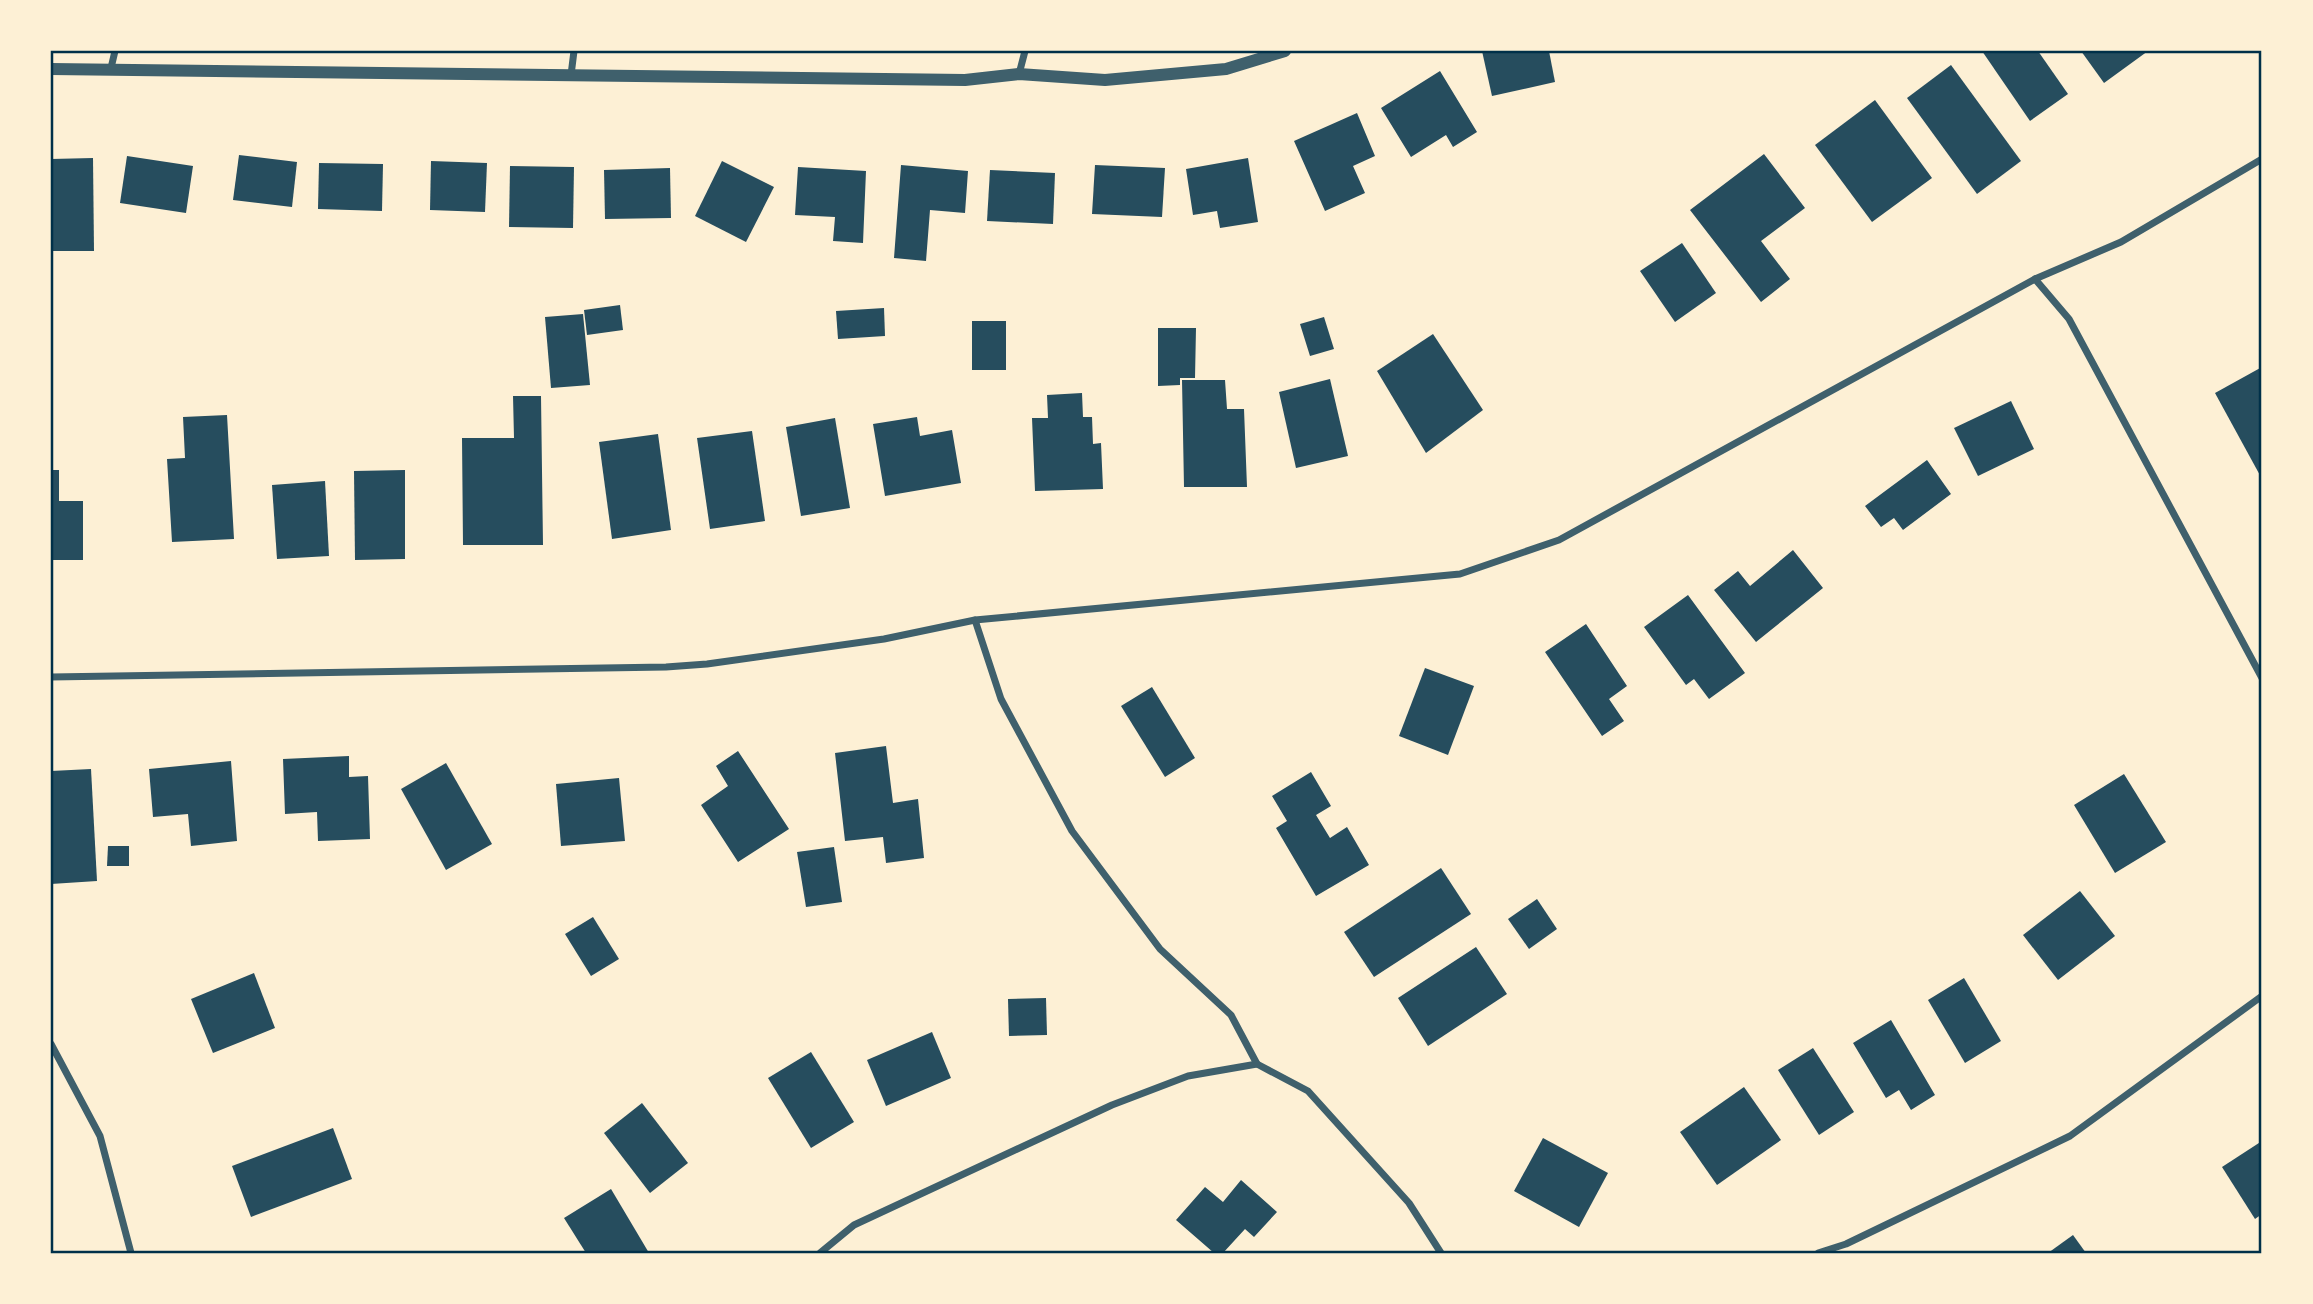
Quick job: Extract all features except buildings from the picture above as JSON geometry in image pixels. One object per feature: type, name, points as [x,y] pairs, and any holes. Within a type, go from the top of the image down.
[{"type":"street","points":[[111,68],[115,51]]},
{"type":"street","points":[[571,75],[574,51]]},
{"type":"street","points":[[1019,74],[1025,51]]},
{"type":"street","points":[[51,69],[965,80],[1019,74],[1105,80],[1226,69],[1285,51]]},
{"type":"street","points":[[51,677],[666,667],[707,664],[884,639],[975,620],[1460,574],[1559,540],[2035,279],[2121,243],[2262,159]]},
{"type":"street","points":[[2035,279],[2069,319],[2262,678]]},
{"type":"street","points":[[975,620],[1001,699],[1072,831],[1160,949],[1231,1015],[1257,1063],[1308,1091],[1409,1203],[1441,1253]]},
{"type":"street","points":[[1818,1253],[1846,1244],[2070,1136],[2262,996]]},
{"type":"street","points":[[51,1044],[100,1136],[131,1253]]},
{"type":"street","points":[[820,1253],[854,1225],[1112,1105],[1188,1076],[1257,1063]]}]
